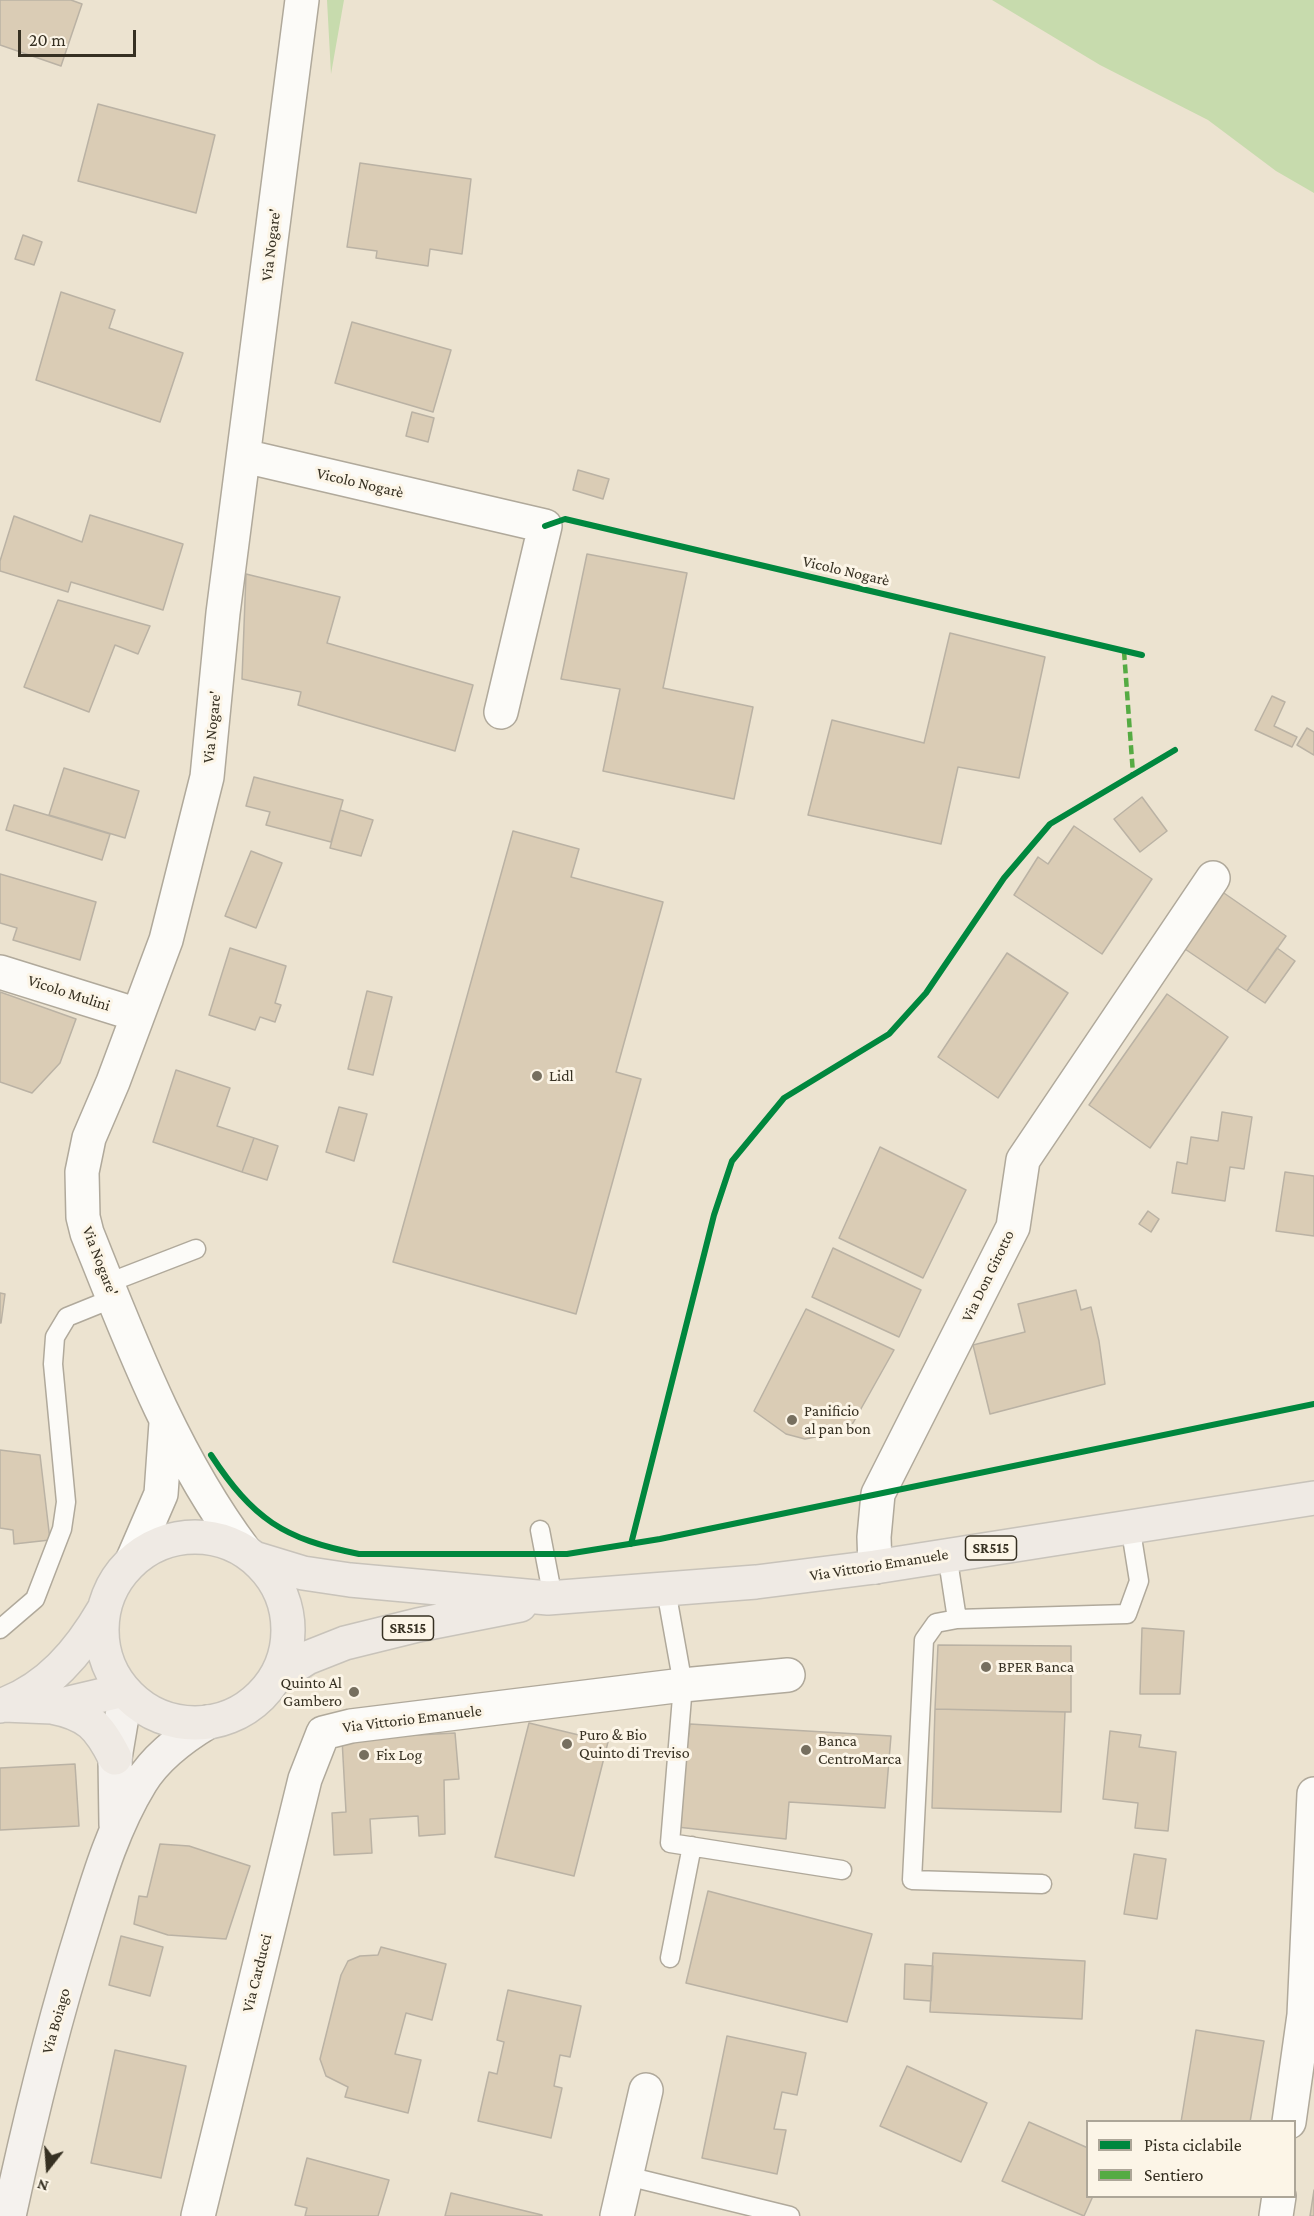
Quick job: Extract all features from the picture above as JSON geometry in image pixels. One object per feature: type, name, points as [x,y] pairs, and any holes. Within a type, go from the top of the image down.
[{"type":"main road","name":"Via Vittorio Emanuele","points":[[276,1678],[307,1658],[345,1643],[551,1598],[666,1590],[875,1568],[947,1554],[1314,1498]]},
{"type":"main road","points":[[186,1538],[222,1540],[251,1555],[272,1576],[282,1594],[288,1616],[289,1637],[285,1659],[276,1678],[258,1699],[235,1714],[208,1722],[185,1723],[164,1717],[144,1707],[125,1691],[114,1675],[103,1643],[105,1608],[110,1590],[132,1561],[152,1547],[186,1538]]},
{"type":"main road","name":"Via Vittorio Emanuele","points":[[251,1555],[303,1573],[350,1580],[551,1598]]},
{"type":"main road","points":[[1,1706],[38,1687],[71,1659],[105,1608]]},
{"type":"main road","points":[[52,1707],[125,1691]]},
{"type":"main road","name":"Via Boiago","points":[[116,1829],[115,1758],[125,1691]]},
{"type":"main road","points":[[1,1706],[52,1707],[74,1711],[92,1722],[105,1737],[115,1758]]},
{"type":"main road","name":"Via Boiago","points":[[9,2216],[33,2104],[80,1937],[116,1829],[142,1780],[176,1743],[208,1722]]},
{"type":"street","name":"Via Nogare'","points":[[251,1555],[218,1515],[166,1423],[83,1217],[82,1172],[90,1138],[166,940],[207,777],[223,613],[302,0]]},
{"type":"street","name":"Vicolo Nogarè","points":[[244,456],[545,526],[501,712]]},
{"type":"street","name":"Via Don Girotto","points":[[875,1568],[874,1537],[878,1494],[1013,1227],[1023,1160],[1213,878]]},
{"type":"street","name":"Vicolo Mulini","points":[[0,972],[138,1016]]},
{"type":"street","name":"Via Nogare'","points":[[132,1561],[161,1494],[166,1423]]},
{"type":"street","name":"Via Vittorio Emanuele","points":[[322,1733],[358,1725],[683,1685],[788,1675]]},
{"type":"street","name":"Via Carducci","points":[[198,2216],[305,1779],[322,1733]]},
{"type":"street","points":[[1289,2120],[1309,2019],[1314,1794]]},
{"type":"street","points":[[617,2216],[646,2090]]},
{"type":"street","points":[[1276,2216],[1279,2198]]},
{"type":"lane","points":[[0,1629],[34,1599],[62,1529],[66,1502],[53,1364],[55,1337],[67,1317],[111,1290],[196,1248]]},
{"type":"lane","points":[[1042,1884],[912,1880],[924,1640],[936,1623],[957,1619],[1127,1614],[1139,1581],[1130,1525]]},
{"type":"lane","points":[[540,1530],[551,1598]]},
{"type":"lane","points":[[947,1554],[957,1619]]},
{"type":"lane","points":[[666,1590],[683,1685],[669,1843],[842,1870]]},
{"type":"lane","points":[[670,1958],[692,1846]]},
{"type":"lane","points":[[627,2176],[790,2216]]},
{"type":"green space","points":[[327,0],[344,0],[331,74]]},
{"type":"green space","points":[[992,0],[1314,0],[1314,193],[1276,171],[1208,120],[1100,65]]},
{"type":"building","points":[[0,0],[71,0],[82,4],[61,66],[0,45]]},
{"type":"building","points":[[98,104],[215,135],[196,213],[78,181]]},
{"type":"building","points":[[360,163],[471,179],[462,254],[430,249],[428,266],[376,258],[377,251],[347,247]]},
{"type":"building","points":[[23,235],[42,242],[34,265],[15,259]]},
{"type":"building","points":[[61,292],[115,310],[109,328],[183,353],[160,422],[36,380]]},
{"type":"building","points":[[352,322],[451,350],[433,412],[335,383]]},
{"type":"building","points":[[412,412],[434,418],[428,442],[406,436]]},
{"type":"building","points":[[578,470],[609,479],[603,499],[573,490]]},
{"type":"building","points":[[90,515],[183,544],[163,610],[71,582],[68,592],[0,571],[0,561],[14,516],[82,542]]},
{"type":"building","points":[[587,554],[687,573],[663,688],[753,707],[734,799],[603,771],[620,689],[561,679]]},
{"type":"building","points":[[246,574],[340,597],[327,643],[473,685],[455,751],[298,705],[301,692],[242,679]]},
{"type":"building","points":[[58,600],[150,626],[138,654],[115,645],[89,712],[24,687]]},
{"type":"building","points":[[950,633],[1045,657],[1019,778],[958,767],[941,844],[808,815],[832,720],[924,743]]},
{"type":"building","points":[[1272,696],[1285,702],[1274,726],[1297,737],[1292,747],[1255,730]]},
{"type":"building","points":[[1307,728],[1314,732],[1314,755],[1297,745]]},
{"type":"building","points":[[64,768],[139,791],[125,838],[49,815]]},
{"type":"building","points":[[254,777],[343,800],[331,842],[266,825],[270,812],[246,806]]},
{"type":"building","points":[[1142,797],[1167,831],[1140,852],[1114,819]]},
{"type":"building","points":[[14,805],[110,834],[102,860],[6,830]]},
{"type":"building","points":[[340,810],[373,820],[361,856],[330,848]]},
{"type":"building","points":[[1074,826],[1152,879],[1102,954],[1014,895],[1038,857],[1048,864]]},
{"type":"building","name":"Lidl","points":[[513,831],[579,849],[571,877],[663,902],[616,1072],[641,1079],[576,1314],[393,1262]]},
{"type":"building","points":[[251,851],[282,863],[256,928],[225,916]]},
{"type":"building","points":[[0,874],[96,902],[80,960],[13,940],[17,928],[0,923]]},
{"type":"building","points":[[1221,891],[1286,936],[1247,991],[1182,947]]},
{"type":"building","points":[[230,948],[286,966],[275,1003],[281,1005],[275,1022],[260,1017],[255,1030],[209,1015]]},
{"type":"building","points":[[1277,948],[1295,961],[1265,1003],[1247,991]]},
{"type":"building","points":[[1007,953],[1068,993],[998,1098],[938,1057]]},
{"type":"building","points":[[367,991],[392,997],[373,1075],[348,1069]]},
{"type":"building","points":[[0,992],[76,1019],[60,1063],[32,1093],[0,1082]]},
{"type":"building","points":[[1167,994],[1228,1037],[1150,1148],[1089,1105]]},
{"type":"building","points":[[176,1070],[230,1088],[217,1126],[254,1138],[242,1172],[153,1142]]},
{"type":"building","points":[[339,1107],[367,1114],[354,1161],[326,1152]]},
{"type":"building","points":[[1222,1112],[1252,1117],[1244,1169],[1230,1167],[1225,1201],[1172,1193],[1177,1162],[1187,1164],[1191,1137],[1218,1141]]},
{"type":"building","points":[[254,1138],[278,1146],[267,1180],[242,1172]]},
{"type":"building","points":[[880,1147],[966,1190],[923,1278],[839,1238]]},
{"type":"building","points":[[1285,1172],[1314,1176],[1314,1236],[1276,1231]]},
{"type":"building","points":[[1148,1211],[1159,1219],[1151,1232],[1139,1224]]},
{"type":"building","points":[[833,1248],[921,1290],[899,1337],[812,1297]]},
{"type":"building","points":[[1076,1290],[1081,1310],[1091,1307],[1105,1384],[990,1414],[973,1345],[1025,1332],[1018,1304]]},
{"type":"building","points":[[0,1293],[5,1294],[1,1323],[0,1323]]},
{"type":"building","points":[[806,1309],[894,1350],[853,1423],[831,1434],[805,1439],[786,1434],[754,1411]]},
{"type":"building","points":[[0,1450],[40,1455],[50,1540],[14,1544],[13,1530],[0,1528]]},
{"type":"building","points":[[1142,1628],[1184,1631],[1180,1694],[1140,1694]]},
{"type":"building","points":[[938,1645],[1071,1646],[1071,1712],[935,1709]]},
{"type":"building","points":[[935,1709],[1065,1712],[1061,1812],[932,1808]]},
{"type":"building","points":[[529,1723],[608,1742],[574,1876],[495,1857]]},
{"type":"building","points":[[690,1724],[891,1736],[885,1808],[789,1802],[786,1839],[677,1827]]},
{"type":"building","points":[[1110,1731],[1141,1735],[1139,1747],[1176,1752],[1168,1831],[1135,1828],[1138,1803],[1103,1799]]},
{"type":"building","points":[[455,1733],[459,1779],[444,1780],[445,1834],[419,1836],[418,1816],[370,1819],[372,1853],[334,1855],[332,1813],[346,1812],[342,1739]]},
{"type":"building","points":[[75,1764],[79,1826],[0,1830],[0,1768]]},
{"type":"building","points":[[160,1844],[189,1846],[250,1866],[226,1939],[168,1935],[134,1924],[139,1896],[147,1897]]},
{"type":"building","points":[[1134,1854],[1166,1859],[1157,1919],[1124,1914]]},
{"type":"building","points":[[708,1891],[872,1934],[847,2022],[686,1983]]},
{"type":"building","points":[[121,1936],[163,1947],[150,1996],[109,1985]]},
{"type":"building","points":[[381,1947],[446,1964],[432,2020],[406,2013],[395,2054],[421,2060],[408,2113],[345,2097],[348,2087],[326,2076],[320,2059],[341,1975],[348,1961],[360,1956],[378,1955]]},
{"type":"building","points":[[933,1953],[1085,1961],[1082,2019],[930,2012]]},
{"type":"building","points":[[905,1964],[933,1966],[931,2001],[904,1999]]},
{"type":"building","points":[[508,1990],[581,2006],[570,2057],[560,2055],[554,2086],[562,2088],[551,2138],[478,2121],[489,2072],[497,2074],[504,2042],[497,2040]]},
{"type":"building","points":[[1196,2030],[1264,2041],[1250,2120],[1181,2120]]},
{"type":"building","points":[[727,2036],[806,2053],[797,2095],[782,2092],[774,2129],[786,2130],[777,2174],[702,2158]]},
{"type":"building","points":[[115,2050],[186,2066],[161,2178],[91,2163]]},
{"type":"building","points":[[907,2066],[987,2103],[961,2162],[880,2126]]},
{"type":"building","points":[[1029,2122],[1086,2147],[1086,2198],[1092,2198],[1084,2216],[1002,2181]]},
{"type":"building","points":[[307,2158],[389,2180],[378,2216],[305,2216],[307,2208],[295,2205]]},
{"type":"building","points":[[1314,2190],[1314,2216],[1310,2216]]},
{"type":"building","points":[[451,2193],[542,2215],[542,2216],[445,2216]]},
{"type":"marked path","points":[[1124,651],[1133,774]]},
{"type":"cycle path","points":[[545,526],[565,519],[1142,655]]},
{"type":"cycle path","points":[[631,1544],[714,1215],[732,1161],[784,1098],[889,1034],[926,993],[1004,878],[1050,824],[1175,750]]},
{"type":"cycle path","points":[[211,1455],[241,1495],[272,1523],[290,1533],[333,1548],[359,1554],[567,1554],[660,1539],[1314,1404]]},
{"type":"place","name":"Lidl","points":[[537,1076]]},
{"type":"place","name":"Panificio al pan bon","points":[[792,1420]]},
{"type":"place","name":"BPER Banca","points":[[986,1667]]},
{"type":"place","name":"Quinto Al Gambero","points":[[354,1692]]},
{"type":"place","name":"Puro & Bio Quinto di Treviso","points":[[567,1744]]},
{"type":"place","name":"Banca CentroMarca","points":[[806,1750]]},
{"type":"place","name":"Fix Log","points":[[364,1755]]}]
